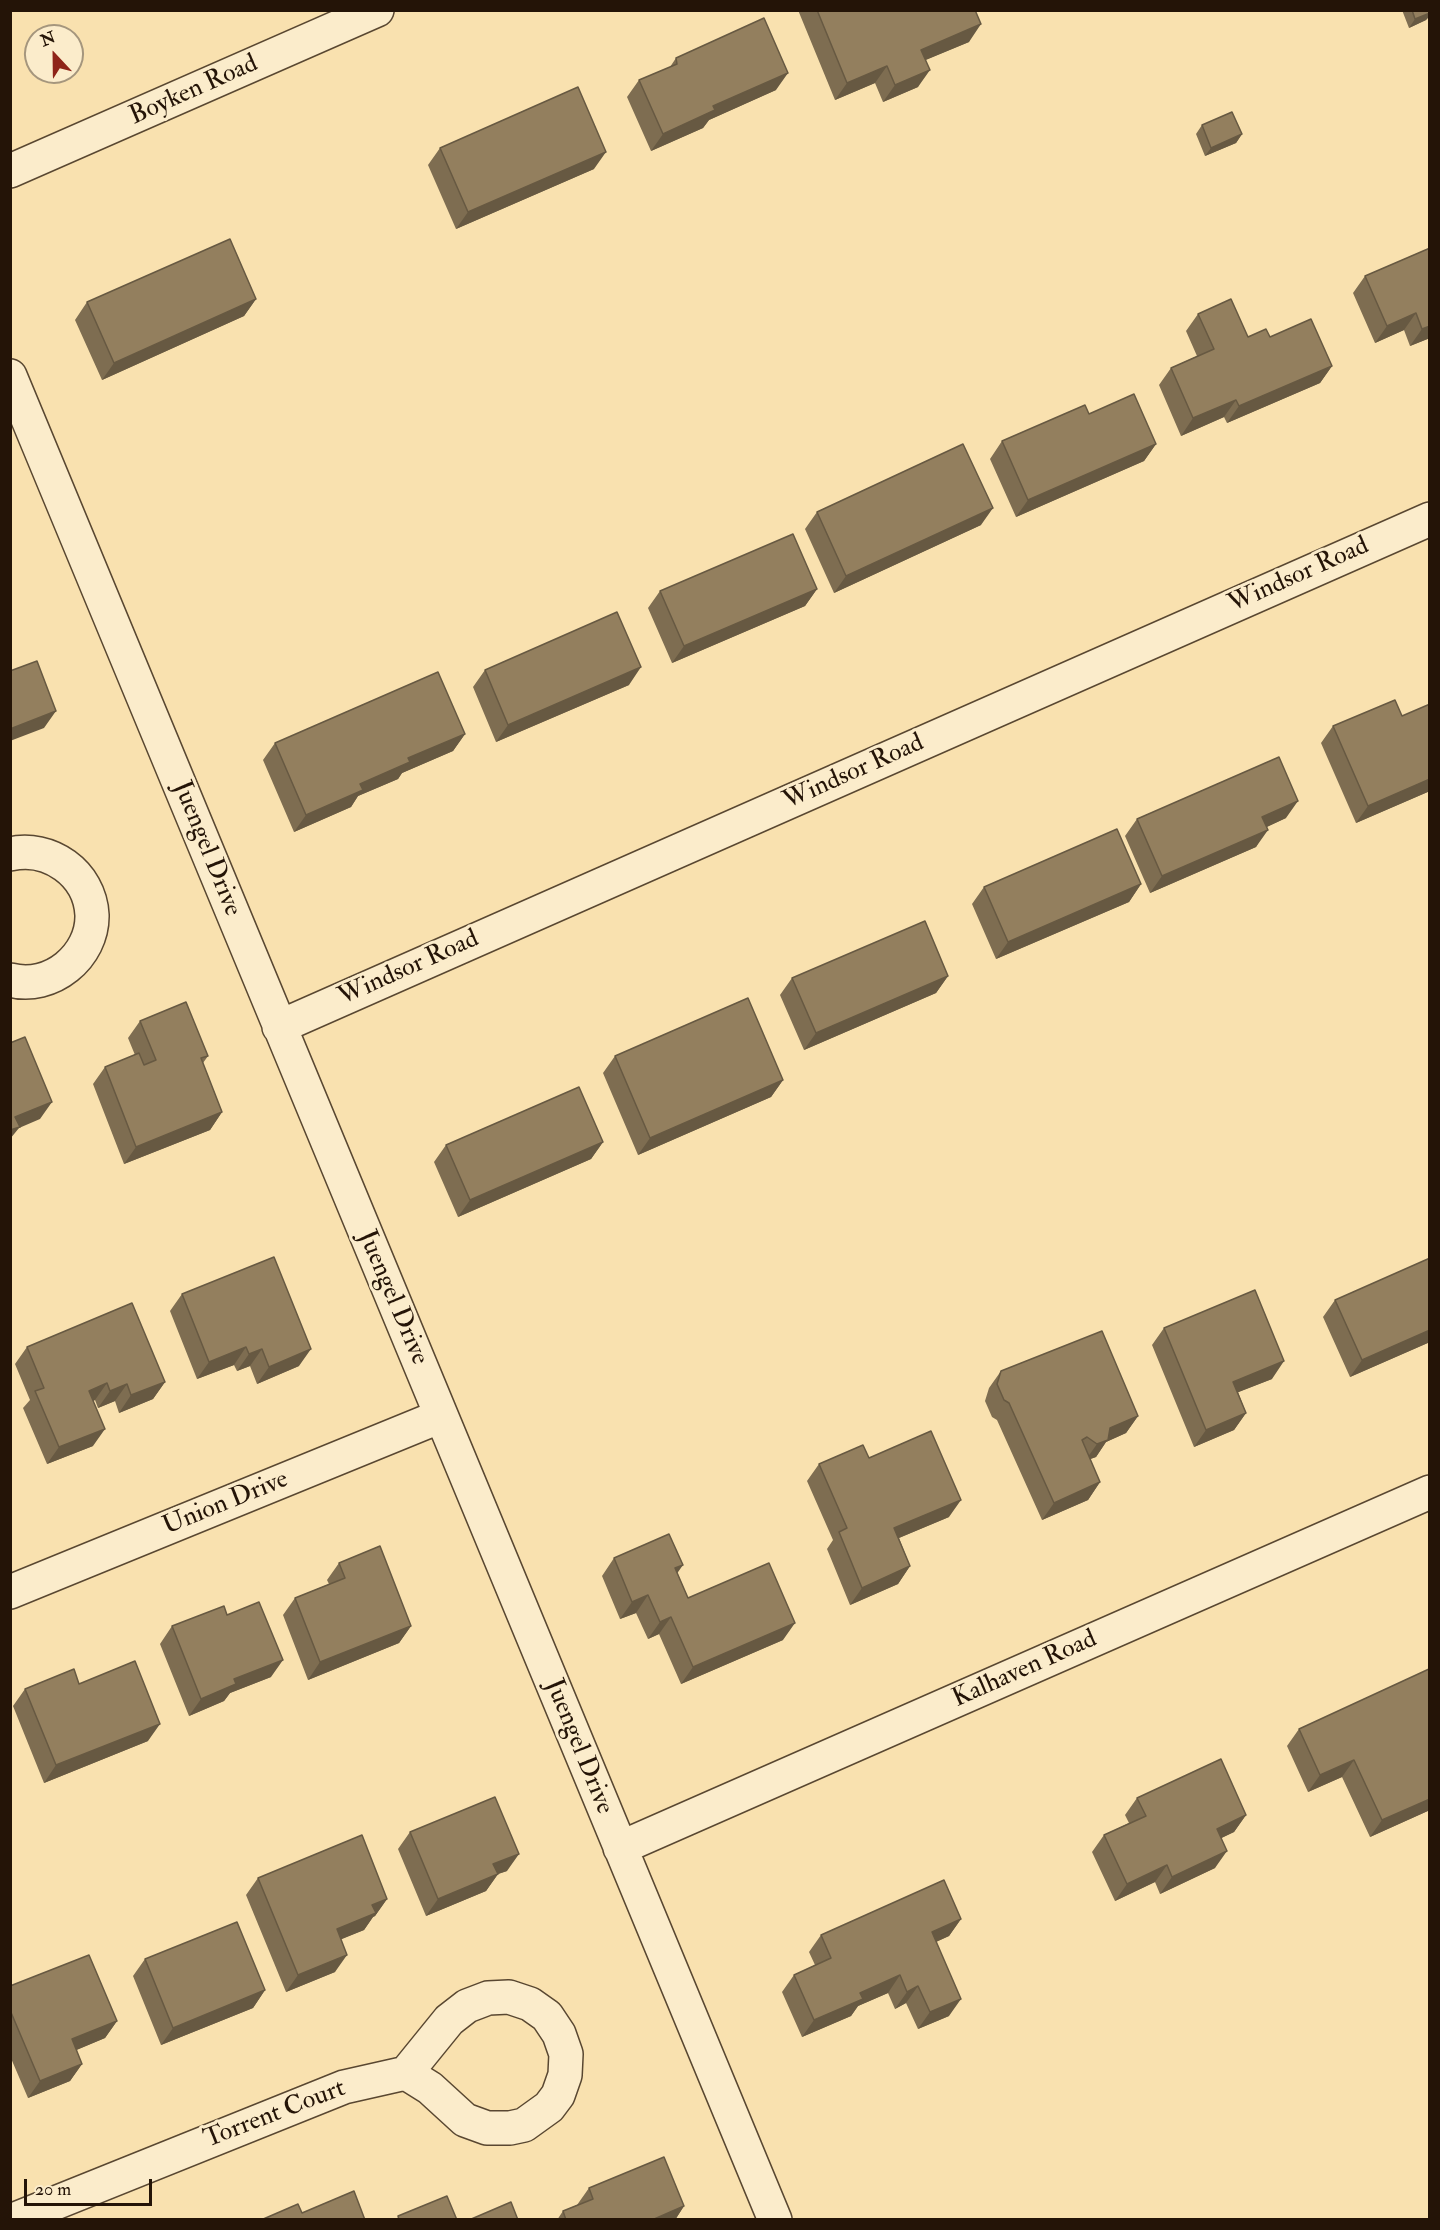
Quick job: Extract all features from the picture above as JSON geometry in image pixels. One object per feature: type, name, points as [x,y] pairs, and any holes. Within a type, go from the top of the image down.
[{"type":"street","name":"Boyken Road","points":[[10,171],[377,10]]},
{"type":"street","name":"Juengel Drive","points":[[10,376],[775,2220]]},
{"type":"street","name":"Windsor Road","points":[[279,1027],[1430,519]]},
{"type":"street","points":[[10,854],[22,852],[43,854],[62,862],[82,885],[92,915],[89,936],[81,953],[68,967],[52,977],[33,982],[10,980]]},
{"type":"street","name":"Union Drive","points":[[10,1592],[441,1416]]},
{"type":"street","name":"Kalhaven Road","points":[[620,1848],[1430,1492]]},
{"type":"street","points":[[488,1998],[530,2004],[547,2016],[560,2034],[566,2054],[565,2075],[558,2095],[549,2107],[524,2125],[510,2128],[487,2128],[465,2120],[430,2088],[406,2073],[449,2020],[467,2006],[488,1998]]},
{"type":"street","name":"Torrent Court","points":[[13,2220],[344,2087],[406,2073]]},
{"type":"building","points":[[817,10],[975,10],[981,24],[921,50],[930,70],[895,85],[887,66],[847,83]]},
{"type":"building","points":[[1412,10],[1430,10],[1430,13],[1415,19]]},
{"type":"building","points":[[764,18],[788,73],[713,106],[715,110],[663,134],[639,80],[677,64],[676,58]]},
{"type":"building","points":[[578,87],[606,152],[468,212],[440,148]]},
{"type":"building","points":[[1232,112],[1242,134],[1211,148],[1202,125]]},
{"type":"building","points":[[230,239],[256,299],[114,363],[87,302]]},
{"type":"building","points":[[1430,248],[1430,326],[1422,329],[1416,313],[1387,326],[1365,276]]},
{"type":"building","points":[[1231,299],[1248,337],[1266,329],[1270,337],[1311,319],[1332,366],[1239,406],[1236,400],[1193,418],[1171,368],[1214,349],[1198,314]]},
{"type":"building","points":[[1134,394],[1156,444],[1028,500],[1002,441],[1085,405],[1089,414]]},
{"type":"building","points":[[963,444],[993,508],[846,576],[817,512]]},
{"type":"building","points":[[793,534],[817,589],[684,646],[660,591]]},
{"type":"building","points":[[617,612],[641,667],[508,725],[485,670]]},
{"type":"building","points":[[37,661],[56,711],[10,729],[10,671]]},
{"type":"building","points":[[438,672],[465,734],[408,758],[410,762],[360,784],[363,790],[306,815],[275,743]]},
{"type":"building","points":[[1395,700],[1402,716],[1430,704],[1430,779],[1368,806],[1333,726]]},
{"type":"building","points":[[1279,757],[1298,801],[1262,817],[1268,830],[1162,876],[1137,819]]},
{"type":"building","points":[[1117,829],[1141,884],[1008,942],[984,887]]},
{"type":"building","points":[[925,921],[948,976],[816,1033],[792,978]]},
{"type":"building","points":[[748,998],[783,1080],[650,1138],[615,1056]]},
{"type":"building","points":[[186,1002],[208,1056],[201,1058],[222,1112],[136,1147],[105,1067],[139,1053],[144,1065],[156,1060],[140,1021]]},
{"type":"building","points":[[25,1037],[52,1102],[15,1117],[20,1127],[10,1130],[10,1043]]},
{"type":"building","points":[[579,1087],[603,1142],[470,1200],[446,1145]]},
{"type":"building","points":[[274,1257],[311,1349],[269,1367],[262,1349],[249,1354],[246,1347],[209,1362],[182,1294]]},
{"type":"building","points":[[1430,1258],[1430,1330],[1362,1360],[1335,1300]]},
{"type":"building","points":[[1255,1290],[1284,1361],[1233,1382],[1246,1413],[1206,1430],[1164,1328]]},
{"type":"building","points":[[132,1303],[165,1382],[131,1395],[127,1384],[110,1391],[107,1383],[89,1391],[105,1429],[59,1447],[35,1391],[44,1388],[27,1347]]},
{"type":"building","points":[[1102,1331],[1138,1416],[1110,1428],[1108,1440],[1097,1444],[1087,1437],[1082,1440],[1100,1482],[1054,1503],[1009,1403],[1004,1400],[997,1384],[1001,1371]]},
{"type":"building","points":[[931,1431],[961,1500],[894,1528],[910,1566],[862,1588],[839,1532],[847,1528],[819,1464],[863,1445],[869,1458]]},
{"type":"building","points":[[669,1534],[683,1565],[675,1568],[688,1598],[769,1563],[795,1623],[693,1667],[671,1617],[660,1622],[648,1595],[632,1602],[614,1558]]},
{"type":"building","points":[[380,1546],[411,1626],[320,1662],[295,1598],[345,1578],[339,1563]]},
{"type":"building","points":[[259,1602],[283,1660],[234,1679],[236,1684],[201,1699],[172,1626],[224,1606],[227,1615]]},
{"type":"building","points":[[135,1661],[160,1724],[56,1765],[25,1689],[74,1669],[79,1684]]},
{"type":"building","points":[[1429,1669],[1430,1799],[1382,1820],[1354,1760],[1320,1775],[1299,1729]]},
{"type":"building","points":[[1221,1759],[1246,1815],[1217,1829],[1227,1851],[1172,1877],[1167,1865],[1127,1884],[1104,1835],[1146,1816],[1137,1798]]},
{"type":"building","points":[[495,1797],[519,1854],[493,1864],[498,1874],[438,1899],[410,1832]]},
{"type":"building","points":[[362,1835],[387,1899],[372,1905],[376,1913],[337,1929],[347,1955],[298,1975],[258,1878]]},
{"type":"building","points":[[944,1880],[961,1919],[932,1932],[961,1999],[930,2012],[918,1986],[907,1992],[900,1975],[860,1993],[863,1999],[814,2020],[794,1975],[831,1958],[821,1935]]},
{"type":"building","points":[[237,1922],[265,1990],[173,2028],[145,1959]]},
{"type":"building","points":[[89,1955],[117,2021],[72,2039],[82,2064],[40,2081],[10,2010],[10,1986]]},
{"type":"building","points":[[664,2157],[684,2206],[652,2220],[566,2220],[563,2211],[593,2199],[589,2188]]},
{"type":"building","points":[[354,2191],[365,2220],[261,2220],[298,2204],[302,2213]]},
{"type":"building","points":[[447,2196],[457,2220],[399,2220],[398,2216]]},
{"type":"building","points":[[511,2202],[518,2220],[469,2220]]}]
